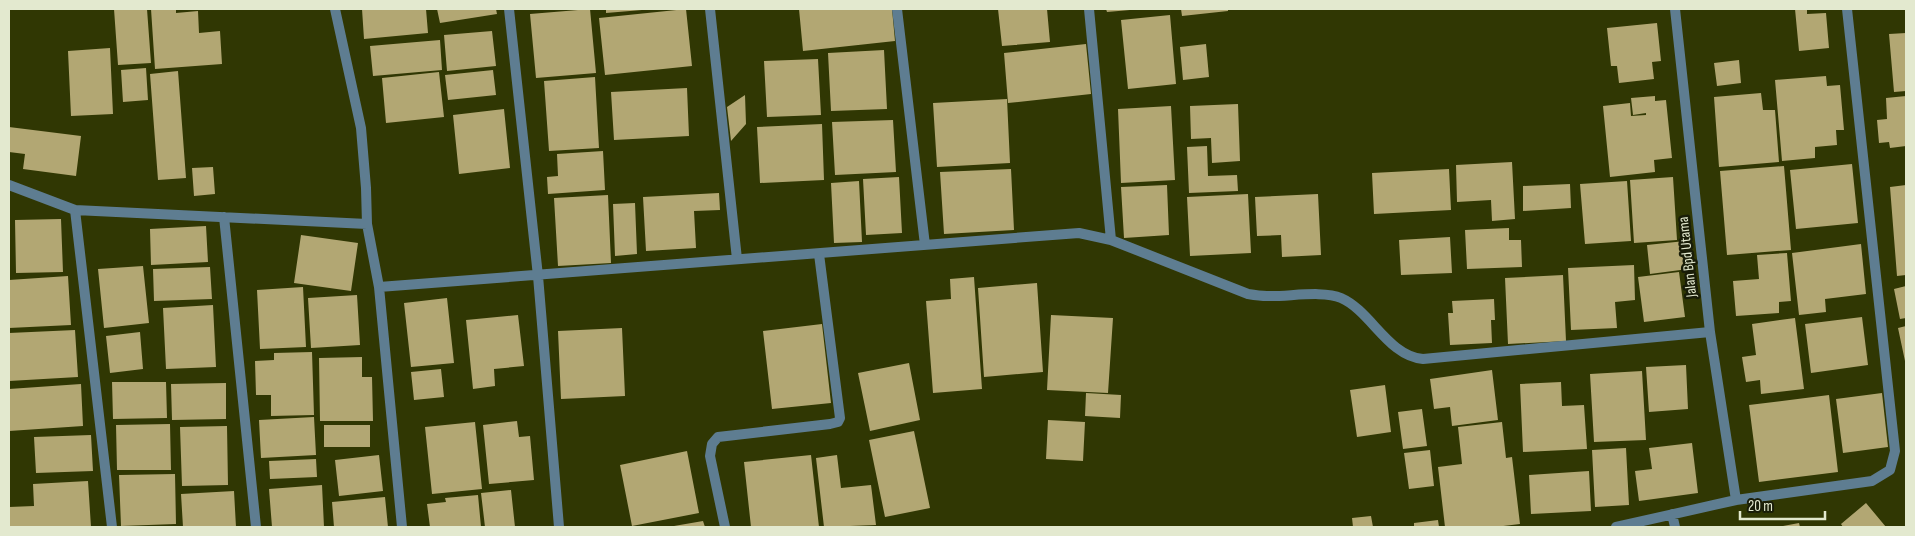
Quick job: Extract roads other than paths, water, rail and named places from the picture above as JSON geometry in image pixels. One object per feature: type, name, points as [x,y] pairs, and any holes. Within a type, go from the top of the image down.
[{"type":"street","points":[[335,9],[361,128],[366,188],[366,224],[379,287],[402,527]]},
{"type":"street","points":[[509,9],[538,276],[559,527]]},
{"type":"street","points":[[710,9],[737,259]]},
{"type":"street","points":[[897,9],[925,244]]},
{"type":"street","points":[[1089,9],[1111,240]]},
{"type":"street","name":"Jalan Bpd Utama","points":[[1675,9],[1710,332],[1736,500]]},
{"type":"street","points":[[1616,527],[1736,500],[1872,481],[1890,470],[1895,452],[1847,9]]},
{"type":"street","points":[[9,184],[75,210],[366,224]]},
{"type":"street","points":[[75,210],[112,527]]},
{"type":"street","points":[[224,217],[256,527]]},
{"type":"street","points":[[379,287],[1078,233],[1111,240],[1248,294],[1267,296],[1330,295],[1341,298],[1350,303],[1392,344],[1408,356],[1415,358],[1433,358],[1710,332]]},
{"type":"street","points":[[725,527],[710,456],[712,444],[718,436],[830,424],[838,422],[840,418],[818,254]]},
{"type":"street","points":[[1672,514],[1675,527]]}]
